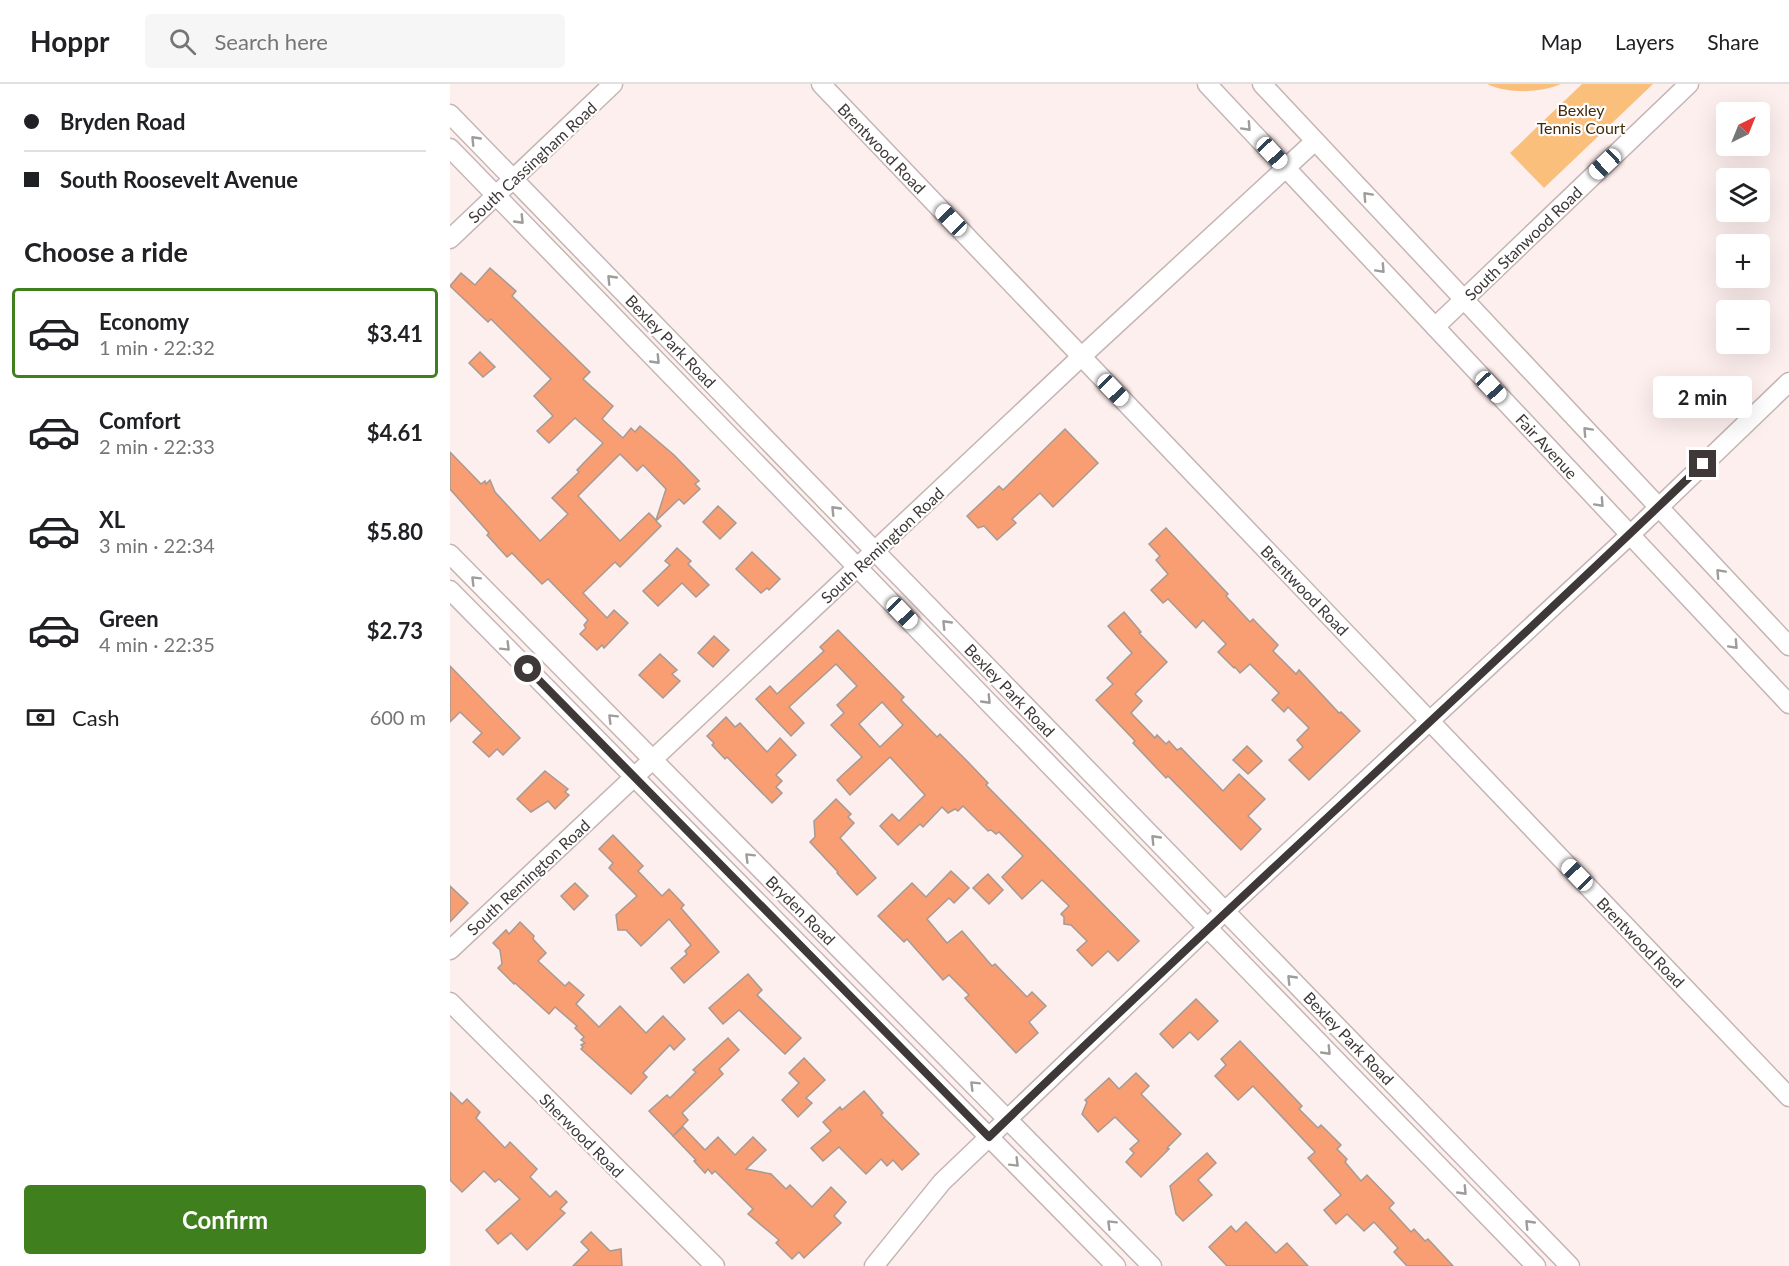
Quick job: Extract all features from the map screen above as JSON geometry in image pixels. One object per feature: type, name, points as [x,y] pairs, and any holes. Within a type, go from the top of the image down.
[{"type":"street","name":"South Cassingham Road","points":[[450,239],[614,84]]},
{"type":"street","name":"Brentwood Road","points":[[821,84],[1789,1097]]},
{"type":"street","name":"Fair Avenue","points":[[1207,84],[1789,704]]},
{"type":"street","points":[[1262,84],[1789,646]]},
{"type":"street","name":"South Stanwood Road","points":[[1435,327],[1689,84]]},
{"type":"street","name":"Bexley Park Road","points":[[450,114],[1570,1266]]},
{"type":"street","name":"South Remington Road","points":[[450,950],[1082,356],[1315,141]]},
{"type":"street","name":"Bexley Park Road","points":[[450,148],[1536,1266]]},
{"type":"street","points":[[874,1266],[935,1189],[1007,1119],[1225,911],[1630,535],[1789,381]]},
{"type":"street","name":"Bryden Road","points":[[450,554],[1152,1266]]},
{"type":"street","name":"Bryden Road","points":[[450,590],[1116,1266]]},
{"type":"street","name":"Sherwood Road","points":[[450,1002],[715,1266]]},
{"type":"green space","points":[[1487,84],[1561,84],[1544,89],[1515,91]]},
{"type":"green space","name":"Bexley Tennis Court","points":[[1582,84],[1653,84],[1544,188],[1510,153]]},
{"type":"building","points":[[490,268],[516,291],[512,296],[590,372],[583,379],[613,406],[602,419],[623,438],[631,428],[635,432],[640,426],[674,455],[699,481],[695,484],[700,489],[684,504],[679,499],[656,521],[661,526],[620,567],[615,562],[583,593],[607,618],[614,610],[628,623],[604,648],[602,645],[597,650],[580,634],[586,628],[584,625],[588,620],[548,579],[542,584],[512,553],[507,557],[450,489],[450,452],[481,484],[485,481],[486,484],[490,480],[495,492],[540,541],[568,514],[552,498],[579,472],[577,470],[603,443],[575,418],[549,443],[537,431],[553,416],[534,396],[551,379],[491,319],[488,322],[450,286],[461,273],[475,285]],"holes":[[[620,454],[637,471],[643,465],[666,489],[656,520],[649,513],[620,541],[578,496]]]},
{"type":"building","points":[[480,352],[495,367],[483,377],[469,363]]},
{"type":"building","points":[[1065,429],[1098,463],[1053,507],[1040,493],[1012,519],[1016,523],[997,540],[984,526],[978,528],[967,516],[999,486],[1003,490]]},
{"type":"building","points":[[718,506],[736,523],[720,539],[703,522]]},
{"type":"building","points":[[1166,528],[1228,594],[1226,596],[1250,622],[1253,619],[1278,645],[1273,651],[1296,674],[1299,670],[1339,713],[1341,712],[1360,731],[1309,780],[1289,760],[1303,747],[1297,740],[1309,728],[1288,707],[1284,712],[1272,700],[1279,693],[1250,664],[1240,673],[1218,652],[1226,644],[1203,620],[1196,628],[1168,599],[1163,603],[1151,590],[1168,574],[1156,560],[1160,556],[1149,544]]},
{"type":"building","points":[[677,548],[691,561],[688,564],[709,585],[696,597],[682,583],[658,606],[643,591],[670,565],[665,561]]},
{"type":"building","points":[[752,552],[780,579],[769,590],[767,588],[761,593],[736,569]]},
{"type":"building","points":[[1124,612],[1141,632],[1139,633],[1167,662],[1135,694],[1142,701],[1131,713],[1155,738],[1157,735],[1166,744],[1169,741],[1177,750],[1181,748],[1223,791],[1239,774],[1265,799],[1248,816],[1261,829],[1241,850],[1168,776],[1166,778],[1096,700],[1113,684],[1107,678],[1132,653],[1108,626]]},
{"type":"building","points":[[838,630],[904,697],[901,700],[937,737],[940,734],[969,763],[988,783],[986,785],[1139,941],[1118,961],[1108,951],[1092,966],[1077,950],[1087,941],[1071,925],[1064,924],[1064,917],[1061,914],[1069,906],[1042,880],[1022,899],[1002,877],[1023,856],[999,832],[996,834],[991,830],[988,831],[963,806],[958,811],[955,809],[948,813],[942,807],[923,827],[920,824],[898,845],[880,826],[892,814],[899,821],[925,795],[890,757],[850,795],[837,780],[862,757],[831,725],[844,713],[837,705],[857,686],[836,664],[789,707],[804,723],[791,736],[756,699],[770,686],[777,694],[824,651],[820,647]],"holes":[[[882,702],[903,725],[880,747],[859,724]]]},
{"type":"building","points":[[714,636],[729,650],[713,667],[698,653]]},
{"type":"building","points":[[660,654],[677,670],[672,674],[680,681],[663,698],[639,675]]},
{"type":"building","points":[[450,666],[520,738],[503,755],[497,749],[489,757],[473,742],[482,733],[460,712],[450,722]]},
{"type":"building","points":[[726,717],[735,727],[740,723],[767,752],[780,738],[796,755],[776,775],[782,781],[776,787],[782,793],[772,803],[727,757],[725,759],[707,736]]},
{"type":"building","points":[[1247,746],[1262,761],[1248,774],[1233,760]]},
{"type":"building","points":[[545,771],[568,789],[565,792],[569,795],[555,809],[548,801],[531,812],[517,799]]},
{"type":"building","points":[[836,799],[851,814],[848,817],[854,823],[840,838],[876,878],[857,895],[810,842],[815,837],[814,821]]},
{"type":"building","points":[[613,835],[643,866],[638,871],[662,896],[669,889],[684,905],[681,908],[719,952],[684,983],[671,968],[687,954],[685,951],[691,945],[669,919],[641,946],[626,930],[618,930],[616,915],[637,896],[609,868],[613,863],[599,849]]},
{"type":"building","points":[[951,871],[969,888],[954,903],[949,898],[927,919],[947,943],[962,931],[992,966],[995,964],[1027,997],[1032,992],[1046,1006],[1029,1022],[1038,1033],[1016,1053],[965,998],[969,995],[949,975],[943,980],[907,939],[904,942],[878,916],[912,883],[926,897]]},
{"type":"building","points":[[988,874],[1003,890],[989,904],[973,888]]},
{"type":"building","points":[[575,883],[588,896],[574,910],[561,896]]},
{"type":"building","points":[[450,886],[468,903],[450,922]]},
{"type":"building","points":[[520,922],[546,953],[538,961],[565,986],[569,982],[584,995],[576,1004],[599,1027],[620,1006],[646,1033],[663,1016],[685,1039],[674,1050],[670,1045],[643,1073],[647,1077],[631,1094],[581,1049],[583,1047],[581,1045],[585,1043],[581,1040],[584,1037],[575,1028],[577,1026],[555,1007],[549,1014],[498,968],[502,964],[500,950],[493,943],[506,930],[509,934]]},
{"type":"building","points":[[748,974],[762,990],[757,995],[801,1038],[785,1054],[739,1010],[723,1024],[709,1008]]},
{"type":"building","points":[[1196,999],[1218,1021],[1198,1040],[1190,1032],[1173,1048],[1160,1034]]},
{"type":"building","points":[[728,1038],[739,1050],[719,1069],[723,1074],[682,1113],[688,1120],[673,1136],[649,1111],[667,1095],[670,1098],[696,1072],[693,1070]]},
{"type":"building","points":[[1240,1041],[1302,1106],[1299,1109],[1318,1128],[1321,1125],[1341,1145],[1337,1149],[1347,1159],[1345,1162],[1361,1181],[1367,1175],[1394,1203],[1389,1208],[1411,1232],[1414,1229],[1425,1241],[1428,1239],[1453,1266],[1407,1266],[1394,1252],[1398,1248],[1374,1222],[1364,1231],[1347,1214],[1336,1224],[1324,1210],[1341,1195],[1308,1158],[1315,1152],[1253,1086],[1238,1100],[1215,1076],[1226,1065],[1221,1059]]},
{"type":"building","points":[[804,1058],[825,1080],[806,1098],[812,1103],[798,1117],[782,1100],[799,1083],[789,1073]]},
{"type":"building","points":[[1136,1073],[1149,1086],[1141,1094],[1181,1134],[1141,1177],[1126,1162],[1134,1153],[1130,1149],[1139,1141],[1115,1117],[1098,1132],[1082,1114],[1087,1102],[1085,1100],[1109,1078],[1119,1089]]},
{"type":"building","points":[[864,1091],[883,1113],[881,1115],[919,1154],[902,1170],[893,1160],[887,1166],[881,1159],[866,1174],[839,1147],[823,1161],[811,1148],[831,1131],[823,1122],[840,1107],[842,1110]]},
{"type":"building","points":[[450,1092],[462,1104],[467,1099],[480,1112],[476,1118],[505,1148],[510,1142],[537,1169],[530,1177],[550,1197],[556,1191],[567,1202],[560,1209],[565,1213],[527,1250],[511,1233],[498,1244],[486,1230],[520,1199],[499,1179],[495,1182],[484,1171],[462,1192],[450,1180]]},
{"type":"building","points":[[683,1127],[705,1150],[718,1137],[735,1155],[753,1137],[766,1150],[746,1169],[771,1174],[786,1189],[790,1185],[812,1207],[831,1187],[846,1202],[834,1216],[841,1223],[804,1258],[799,1252],[792,1259],[776,1243],[779,1240],[748,1214],[753,1209],[715,1171],[712,1174],[708,1169],[705,1173],[673,1136]]},
{"type":"building","points":[[1207,1153],[1216,1163],[1198,1180],[1212,1195],[1183,1221],[1176,1214],[1170,1186]]},
{"type":"building","points":[[1246,1222],[1276,1253],[1287,1243],[1308,1266],[1227,1266],[1209,1247],[1231,1226],[1236,1232]]},
{"type":"building","points":[[591,1232],[610,1251],[621,1249],[622,1266],[573,1266],[589,1250],[581,1242]]},
{"type":"route","points":[[528,669],[989,1137],[1225,911],[1630,535],[1703,464]]}]
